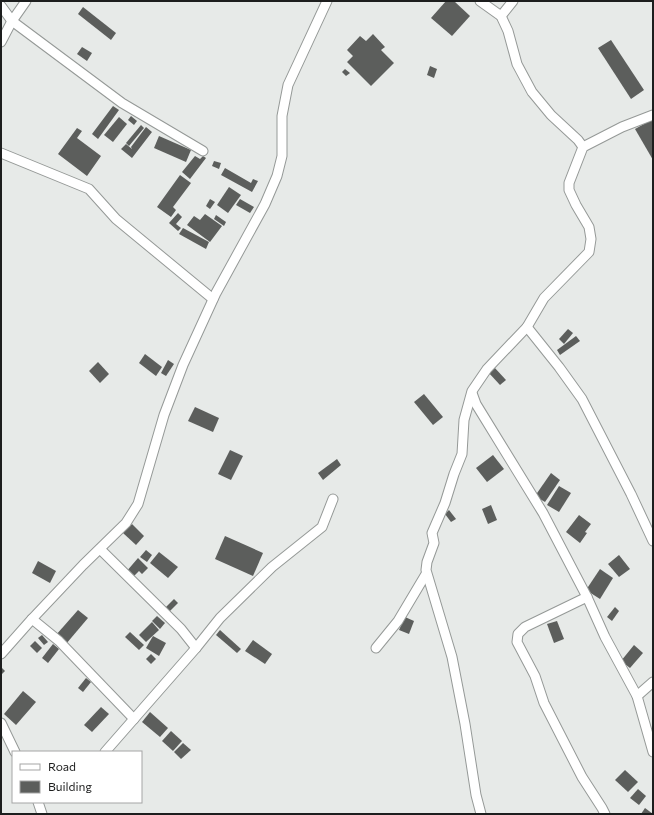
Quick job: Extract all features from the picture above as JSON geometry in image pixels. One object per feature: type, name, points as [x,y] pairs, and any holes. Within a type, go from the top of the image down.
[{"type":"street","points":[[1,42],[12,20],[26,1]]},
{"type":"street","points":[[1,654],[83,565],[126,523],[138,504],[170,397],[213,298],[265,204],[277,176],[282,156],[282,116],[288,85],[327,1]]},
{"type":"street","points":[[480,1],[501,16],[508,31],[517,64],[532,92],[551,115],[578,140],[583,147]]},
{"type":"street","points":[[501,16],[513,1]]},
{"type":"street","points":[[1,6],[12,20],[122,103],[203,151]]},
{"type":"street","points":[[481,814],[476,795],[465,724],[452,658],[440,613],[426,574],[426,562],[434,543],[432,533],[445,503],[462,454],[464,420],[472,391],[487,369],[527,327],[544,298],[589,252],[591,239],[589,227],[576,205],[569,183],[583,147],[653,115]]},
{"type":"street","points":[[1,153],[89,189],[116,220],[213,298]]},
{"type":"street","points":[[527,327],[582,399],[632,494],[653,542]]},
{"type":"street","points":[[472,391],[476,404],[543,513],[605,637],[637,696],[653,752]]},
{"type":"street","points":[[106,751],[196,648],[220,618],[272,567],[322,527],[333,499]]},
{"type":"street","points":[[100,549],[181,629],[196,648]]},
{"type":"street","points":[[376,648],[398,621],[426,574]]},
{"type":"street","points":[[586,597],[524,627],[518,634],[518,642],[535,676],[544,703],[582,777],[605,814]]},
{"type":"street","points":[[32,619],[59,641],[134,719]]},
{"type":"street","points":[[637,696],[653,682]]},
{"type":"street","points":[[1,723],[15,751]]},
{"type":"building","points":[[446,1],[454,1],[470,16],[452,36],[431,18]]},
{"type":"building","points":[[83,7],[116,33],[111,40],[78,14]]},
{"type":"building","points":[[373,34],[385,47],[381,50],[394,63],[371,86],[347,62],[353,56],[347,50],[360,36],[366,41]]},
{"type":"building","points":[[611,40],[644,90],[631,99],[598,48]]},
{"type":"building","points":[[82,47],[92,53],[87,61],[77,54]]},
{"type":"building","points":[[430,66],[437,69],[434,78],[427,75]]},
{"type":"building","points":[[345,69],[350,73],[346,76],[342,72]]},
{"type":"building","points":[[113,106],[119,110],[98,139],[92,134]]},
{"type":"building","points":[[131,116],[137,121],[134,125],[128,120]]},
{"type":"building","points":[[119,117],[127,124],[113,142],[104,135]]},
{"type":"building","points":[[653,119],[653,160],[635,129]]},
{"type":"building","points":[[141,125],[144,128],[129,146],[126,143]]},
{"type":"building","points":[[146,127],[152,132],[132,158],[121,149],[126,144],[132,149],[131,147]]},
{"type":"building","points":[[77,128],[82,131],[77,138],[101,156],[87,176],[58,154]]},
{"type":"building","points":[[159,136],[191,150],[186,162],[154,148]]},
{"type":"building","points":[[195,156],[200,159],[203,156],[206,158],[190,179],[182,172]]},
{"type":"building","points":[[214,161],[221,163],[219,169],[212,166]]},
{"type":"building","points":[[225,168],[251,183],[253,179],[258,181],[252,192],[221,175]]},
{"type":"building","points":[[180,175],[191,183],[173,207],[176,210],[171,217],[157,207]]},
{"type":"building","points":[[229,187],[241,195],[228,213],[217,205]]},
{"type":"building","points":[[210,199],[215,202],[210,209],[206,206]]},
{"type":"building","points":[[240,199],[254,207],[250,213],[236,205]]},
{"type":"building","points":[[178,213],[182,217],[176,224],[181,228],[178,231],[169,223]]},
{"type":"building","points":[[205,214],[222,226],[210,242],[187,225],[194,216],[200,220]]},
{"type":"building","points":[[216,215],[226,222],[224,226],[214,219]]},
{"type":"building","points":[[183,228],[209,242],[206,249],[179,234]]},
{"type":"building","points":[[568,329],[573,333],[564,344],[559,339]]},
{"type":"building","points":[[576,336],[580,341],[560,355],[557,350]]},
{"type":"building","points":[[145,354],[162,367],[156,376],[139,363]]},
{"type":"building","points":[[168,360],[174,364],[166,376],[161,373]]},
{"type":"building","points":[[98,362],[109,374],[100,383],[89,371]]},
{"type":"building","points":[[494,367],[506,380],[500,385],[488,372]]},
{"type":"building","points":[[424,394],[443,417],[433,425],[414,402]]},
{"type":"building","points":[[195,407],[219,418],[213,432],[188,421]]},
{"type":"building","points":[[230,450],[243,456],[231,480],[218,474]]},
{"type":"building","points":[[493,455],[504,469],[487,482],[476,468]]},
{"type":"building","points":[[337,459],[341,465],[323,480],[318,473]]},
{"type":"building","points":[[551,473],[560,480],[545,502],[535,496]]},
{"type":"building","points":[[559,486],[571,493],[559,512],[547,505]]},
{"type":"building","points":[[491,505],[497,520],[488,524],[482,509]]},
{"type":"building","points":[[449,510],[456,519],[451,522],[445,514]]},
{"type":"building","points":[[579,515],[591,524],[580,543],[566,532]]},
{"type":"building","points":[[132,524],[144,536],[136,545],[123,533]]},
{"type":"building","points":[[225,536],[263,553],[253,576],[215,559]]},
{"type":"building","points":[[146,550],[152,555],[147,562],[140,557]]},
{"type":"building","points":[[159,552],[178,567],[168,578],[150,563]]},
{"type":"building","points":[[619,555],[630,569],[619,577],[608,564]]},
{"type":"building","points":[[138,558],[148,568],[142,574],[139,571],[132,578],[126,572]]},
{"type":"building","points":[[38,561],[56,571],[50,583],[32,573]]},
{"type":"building","points":[[600,569],[613,578],[600,599],[586,590]]},
{"type":"building","points":[[174,599],[178,603],[168,613],[164,609]]},
{"type":"building","points":[[615,607],[619,611],[612,621],[607,617]]},
{"type":"building","points":[[78,610],[88,618],[66,644],[56,635]]},
{"type":"building","points":[[157,616],[165,623],[160,629],[152,621]]},
{"type":"building","points":[[405,617],[414,621],[409,634],[399,630]]},
{"type":"building","points":[[557,621],[564,639],[554,643],[547,624]]},
{"type":"building","points":[[152,622],[159,630],[146,642],[139,635]]},
{"type":"building","points":[[220,630],[241,649],[237,653],[216,635]]},
{"type":"building","points":[[130,632],[144,645],[139,650],[125,637]]},
{"type":"building","points":[[42,635],[48,642],[44,645],[38,638]]},
{"type":"building","points":[[153,636],[166,643],[159,656],[146,648]]},
{"type":"building","points":[[253,640],[272,654],[265,664],[245,651]]},
{"type":"building","points":[[35,641],[42,648],[37,653],[30,646]]},
{"type":"building","points":[[53,644],[59,649],[48,663],[42,658]]},
{"type":"building","points":[[634,645],[643,653],[630,668],[621,661]]},
{"type":"building","points":[[151,654],[156,659],[151,664],[146,659]]},
{"type":"building","points":[[1,667],[5,671],[1,675]]},
{"type":"building","points":[[86,678],[91,682],[83,692],[78,688]]},
{"type":"building","points":[[23,691],[36,702],[16,725],[4,714]]},
{"type":"building","points":[[101,707],[109,714],[92,732],[84,725]]},
{"type":"building","points":[[150,712],[168,728],[160,737],[142,722]]},
{"type":"building","points":[[171,731],[182,741],[173,751],[162,741]]},
{"type":"building","points":[[183,743],[191,750],[181,759],[174,752]]},
{"type":"building","points":[[625,770],[638,782],[628,792],[615,780]]},
{"type":"building","points":[[638,789],[646,796],[639,805],[630,798]]},
{"type":"building","points":[[645,808],[653,814],[641,814]]}]
